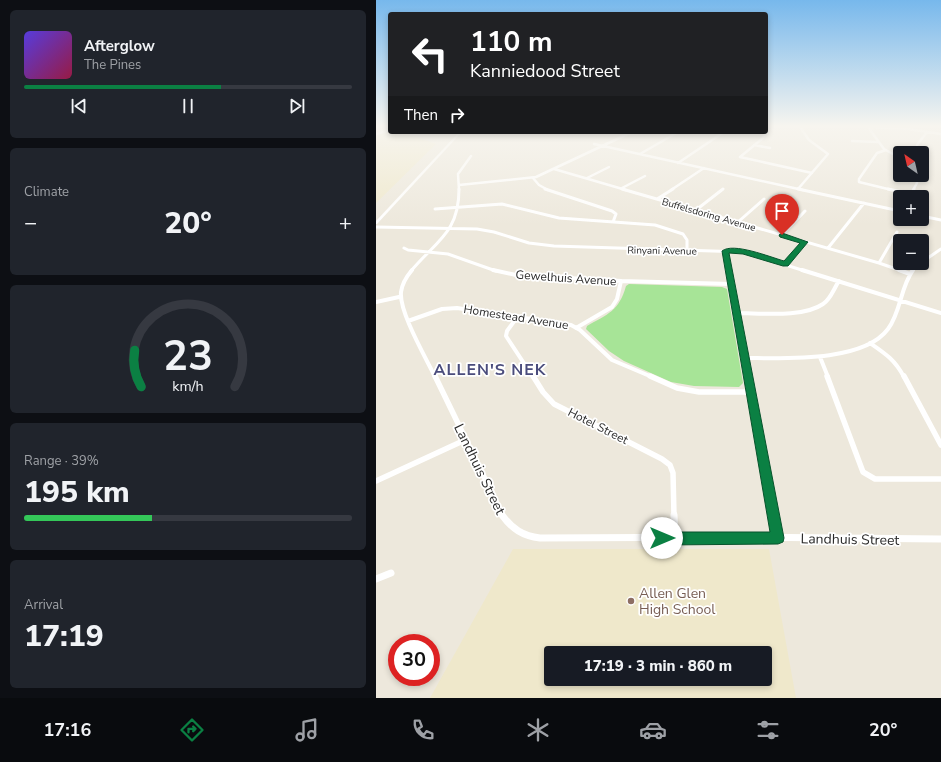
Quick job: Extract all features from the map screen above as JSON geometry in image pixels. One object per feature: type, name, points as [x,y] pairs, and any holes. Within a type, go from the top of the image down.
[{"type":"main road","points":[[376,216],[432,160]]},
{"type":"main road","points":[[376,223],[434,160]]},
{"type":"street","points":[[376,302],[400,297],[401,286],[406,277],[415,265],[430,252],[449,228],[457,215],[459,173],[468,160]]},
{"type":"street","points":[[459,185],[533,178],[574,160]]},
{"type":"street","points":[[664,160],[893,209]]},
{"type":"street","points":[[678,163],[683,160]]},
{"type":"street","points":[[748,160],[812,173]]},
{"type":"street","points":[[798,189],[823,160]]},
{"type":"street","points":[[872,160],[859,179],[859,182],[893,191]]},
{"type":"street","points":[[587,178],[609,167]]},
{"type":"street","points":[[657,198],[704,168]]},
{"type":"street","name":"Buffelsdoring Avenue","points":[[554,169],[879,263],[910,274]]},
{"type":"street","points":[[622,188],[645,176]]},
{"type":"street","points":[[533,178],[546,190],[613,212],[616,215],[613,222]]},
{"type":"street","points":[[696,210],[724,190]]},
{"type":"street","points":[[738,222],[764,199]]},
{"type":"street","points":[[828,248],[864,203]]},
{"type":"street","points":[[435,209],[502,204],[559,218],[651,224],[675,230],[686,238],[687,251]]},
{"type":"street","points":[[782,235],[805,211]]},
{"type":"street","points":[[929,217],[941,220]]},
{"type":"street","name":"Rinyani Avenue","points":[[376,228],[469,228],[488,230],[529,243],[546,246],[744,252],[941,313]]},
{"type":"street","points":[[879,263],[897,232]]},
{"type":"street","points":[[785,264],[805,242]]},
{"type":"street","name":"Gewelhuis Avenue","points":[[404,248],[408,250],[448,254],[496,271],[516,275],[621,281],[731,284]]},
{"type":"street","points":[[929,257],[941,249]]},
{"type":"street","points":[[726,251],[744,358],[778,538]]},
{"type":"street","points":[[744,358],[820,357],[870,343],[891,326],[910,274],[914,270]]},
{"type":"street","points":[[576,328],[612,307],[617,300],[621,281]]},
{"type":"street","points":[[736,313],[790,312],[816,307],[825,302],[839,281]]},
{"type":"street","name":"Landhuis Street","points":[[400,297],[401,305],[408,321],[505,520],[513,530],[521,534],[540,538],[941,539]]},
{"type":"street","name":"Homestead Avenue","points":[[408,321],[442,310],[457,308],[558,322],[576,328],[612,360],[667,385],[693,391],[751,392]]},
{"type":"street","name":"Hotel Street","points":[[518,316],[507,331],[507,338],[543,392],[554,404],[653,453],[670,466],[673,474],[675,538]]},
{"type":"street","points":[[870,343],[890,357],[897,364],[941,445]]},
{"type":"street","points":[[820,357],[863,472],[875,479],[941,480]]},
{"type":"street","points":[[376,481],[465,440]]},
{"type":"street","points":[[376,579],[391,573]]},
{"type":"shaded area","points":[[376,160],[420,160],[376,203]]},
{"type":"shaded area","name":"Allen Glen High School","points":[[513,549],[769,549],[796,698],[430,698],[437,686],[440,686],[440,680]]},
{"type":"green space","points":[[629,284],[722,287],[727,289],[743,383],[739,387],[694,386],[671,382],[624,361],[609,351],[586,329],[587,326],[612,311],[620,301],[626,286]]},
{"type":"place","name":"Allen Glen High School","points":[[631,601]]},
{"type":"district","name":"ALLEN'S NEK","points":[[490,369]]},
{"type":"route","points":[[662,538],[778,538],[744,358],[726,251],[751,253],[785,264],[805,242],[782,235]]}]
